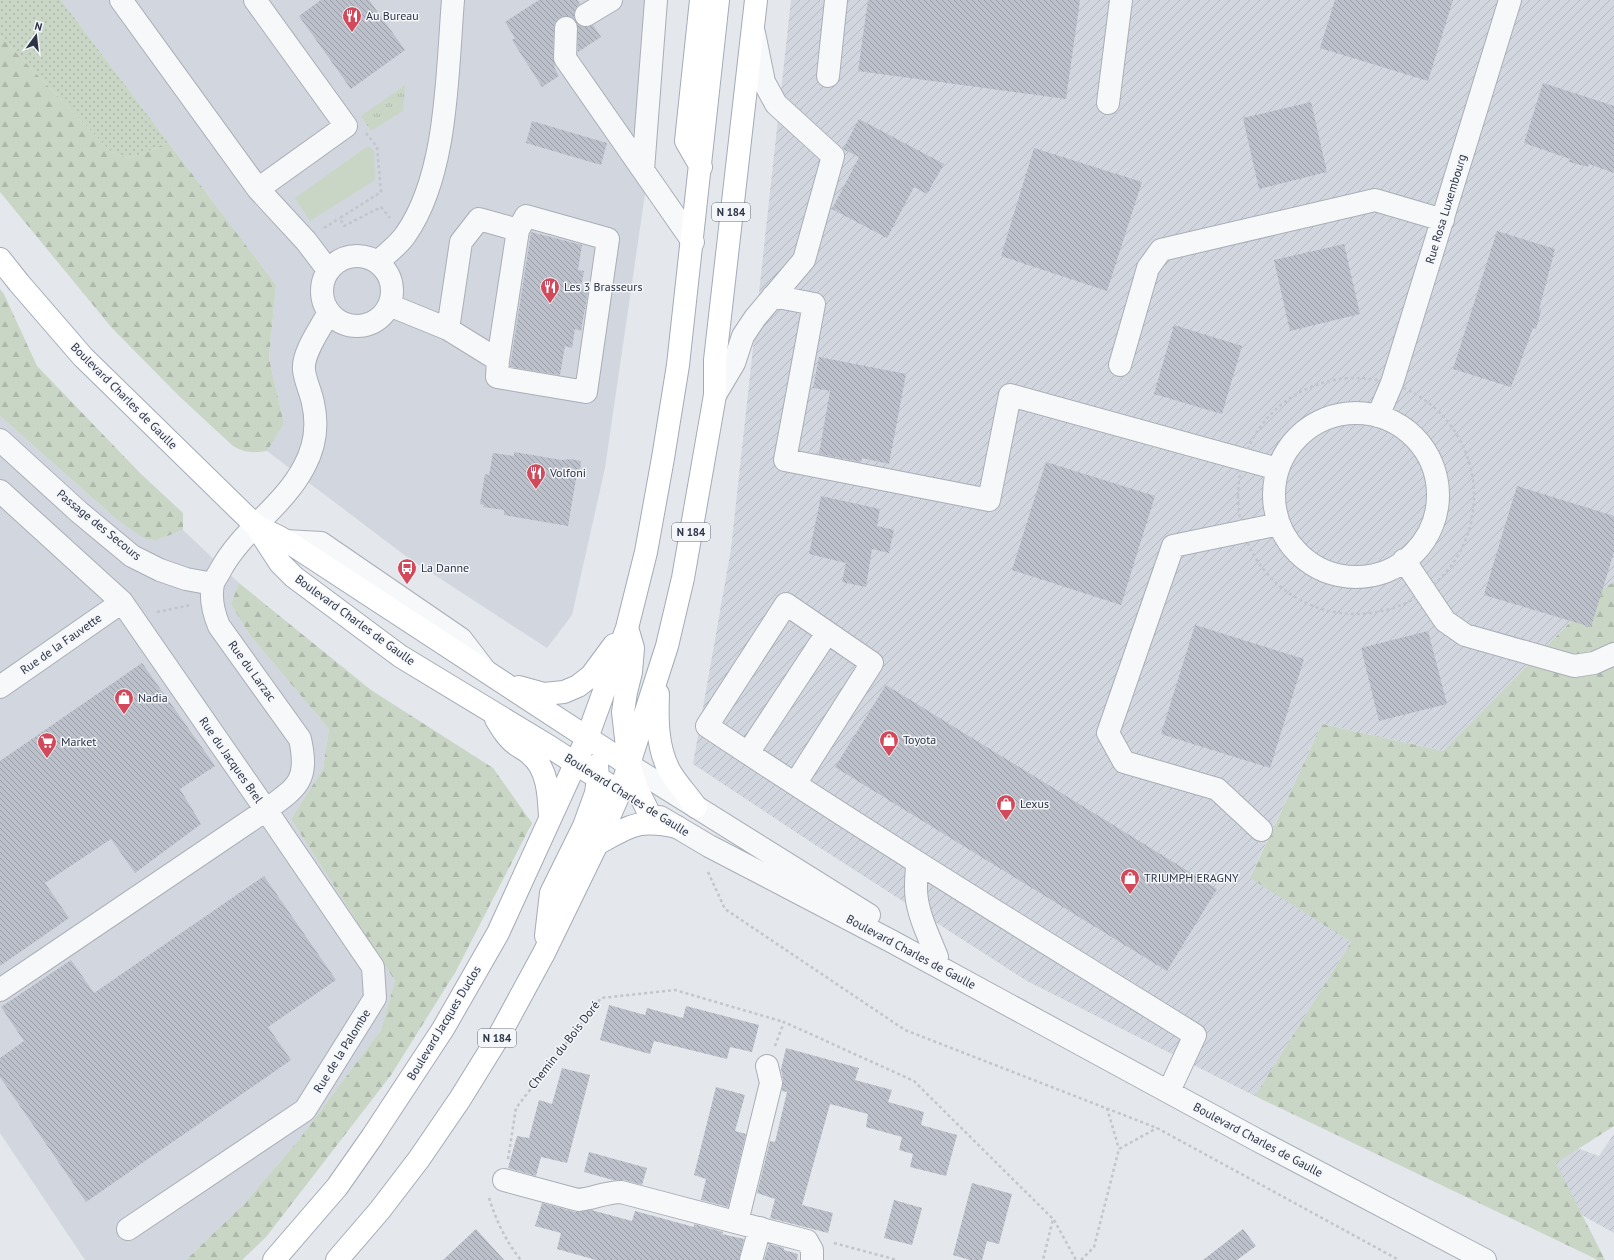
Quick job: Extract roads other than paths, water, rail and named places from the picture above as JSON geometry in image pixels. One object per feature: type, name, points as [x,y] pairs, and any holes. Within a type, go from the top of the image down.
[{"type":"main road","points":[[701,0],[686,141],[701,167]]},
{"type":"main road","name":"N 184","points":[[575,763],[587,738],[627,628],[646,552],[678,365],[693,242],[718,0]]},
{"type":"main road","name":"N 184","points":[[337,1260],[380,1210],[410,1171],[456,1104],[499,1036],[544,953],[597,844],[620,792],[629,765],[660,667],[683,578],[715,395],[714,360],[756,0]]},
{"type":"main road","name":"Boulevard Charles de Gaulle","points":[[0,259],[83,357],[256,526],[280,563],[294,577],[400,656],[492,711],[620,792]]},
{"type":"main road","name":"Boulevard Charles de Gaulle","points":[[256,526],[286,541],[629,765]]},
{"type":"main road","name":"N 184","points":[[486,672],[519,687],[544,694],[564,692],[578,686],[591,676],[627,628]]},
{"type":"main road","name":"N 184","points":[[627,628],[633,648],[631,672],[623,712],[629,765]]},
{"type":"main road","points":[[660,667],[658,715],[659,735],[664,758],[669,770],[696,807]]},
{"type":"main road","points":[[492,711],[504,732],[516,745],[531,754],[542,768],[548,790],[550,820]]},
{"type":"main road","points":[[544,953],[551,893],[584,826],[596,793],[598,778],[597,765],[594,752],[587,738]]},
{"type":"main road","name":"Boulevard Jacques Duclos","points":[[274,1260],[337,1187],[372,1137],[443,1028],[498,933],[575,763]]},
{"type":"main road","points":[[629,765],[637,788],[648,809]]},
{"type":"main road","points":[[597,844],[626,828],[638,824],[658,823],[677,827]]},
{"type":"street","points":[[121,0],[258,189],[306,241],[328,270]]},
{"type":"street","points":[[255,0],[346,126],[258,189]]},
{"type":"street","points":[[378,262],[405,236],[416,218],[430,183],[443,122],[453,0]]},
{"type":"street","points":[[586,15],[611,0]]},
{"type":"street","points":[[643,170],[656,0]]},
{"type":"street","points":[[828,76],[836,0]]},
{"type":"street","points":[[1108,103],[1122,0]]},
{"type":"street","name":"Rue Rosa Luxembourg","points":[[1378,416],[1392,383],[1510,0]]},
{"type":"street","points":[[566,28],[565,58],[693,242]]},
{"type":"street","points":[[715,395],[734,363],[743,336],[755,318],[804,260],[833,156],[776,104],[764,82],[753,30]]},
{"type":"street","points":[[1120,365],[1148,268],[1161,250],[1375,200],[1443,220]]},
{"type":"street","points":[[526,216],[608,239],[586,392],[497,377],[498,360],[518,230],[526,216]]},
{"type":"street","points":[[448,329],[461,242],[479,219],[518,230]]},
{"type":"street","points":[[357,255],[368,257],[378,262],[386,271],[391,282],[392,294],[389,305],[382,316],[372,322],[360,326],[349,325],[338,320],[329,312],[324,303],[321,292],[323,280],[328,270],[336,262],[346,257],[357,255]]},
{"type":"street","points":[[773,296],[814,304],[785,460],[989,500],[1010,395],[1278,469]]},
{"type":"street","points":[[389,305],[448,329],[498,360]]},
{"type":"street","points":[[213,592],[232,551],[290,488],[304,467],[314,442],[315,418],[314,402],[304,370],[307,352],[329,312]]},
{"type":"street","points":[[1353,413],[1378,416],[1403,428],[1423,447],[1435,472],[1438,499],[1432,527],[1417,550],[1395,567],[1369,576],[1341,576],[1315,566],[1293,548],[1279,524],[1274,497],[1278,469],[1289,447],[1306,429],[1328,417],[1353,413]]},
{"type":"street","name":"Passage des Secours","points":[[0,440],[79,512],[132,556],[160,570],[186,579],[213,592]]},
{"type":"street","name":"Rue du Jacques Brel","points":[[0,491],[128,610],[266,810],[0,990]]},
{"type":"street","points":[[1261,830],[1217,789],[1124,762],[1108,733],[1173,546],[1279,524]]},
{"type":"street","points":[[1404,560],[1445,621],[1465,635],[1574,666],[1594,663],[1614,654]]},
{"type":"street","name":"Rue du Larzac","points":[[213,592],[213,614],[219,626],[300,739],[304,757],[303,773],[298,783],[288,794],[266,810]]},
{"type":"street","points":[[795,784],[872,663],[786,604],[707,726],[795,784],[917,863],[1195,1035],[1169,1091]]},
{"type":"street","name":"Rue de la Fauvette","points":[[0,687],[128,610]]},
{"type":"street","points":[[748,753],[828,633]]},
{"type":"street","name":"Boulevard Charles de Gaulle","points":[[629,765],[1033,1017]]},
{"type":"street","name":"Boulevard Charles de Gaulle","points":[[620,792],[709,846],[891,941],[1485,1260]]},
{"type":"street","name":"Rue de la Palombe","points":[[128,1229],[305,1110],[375,998],[373,967],[266,810]]},
{"type":"street","points":[[917,863],[917,902],[937,957]]},
{"type":"street","points":[[737,1222],[771,1083],[767,1066]]},
{"type":"street","points":[[504,1180],[578,1200],[585,1200],[613,1192],[621,1192],[760,1228],[810,1251]]},
{"type":"street","points":[[751,1260],[760,1228]]},
{"type":"place","name":"Au Bureau","points":[[352,33]]},
{"type":"place","name":"Les 3 Brasseurs","points":[[550,304]]},
{"type":"place","name":"Volfoni","points":[[536,490]]},
{"type":"place","name":"La Danne","points":[[407,585]]},
{"type":"place","name":"Nadia","points":[[124,715]]},
{"type":"place","name":"Toyota","points":[[889,757]]},
{"type":"place","name":"Market","points":[[47,759]]},
{"type":"place","name":"Lexus","points":[[1006,821]]},
{"type":"place","name":"TRIUMPH ERAGNY","points":[[1130,895]]}]
